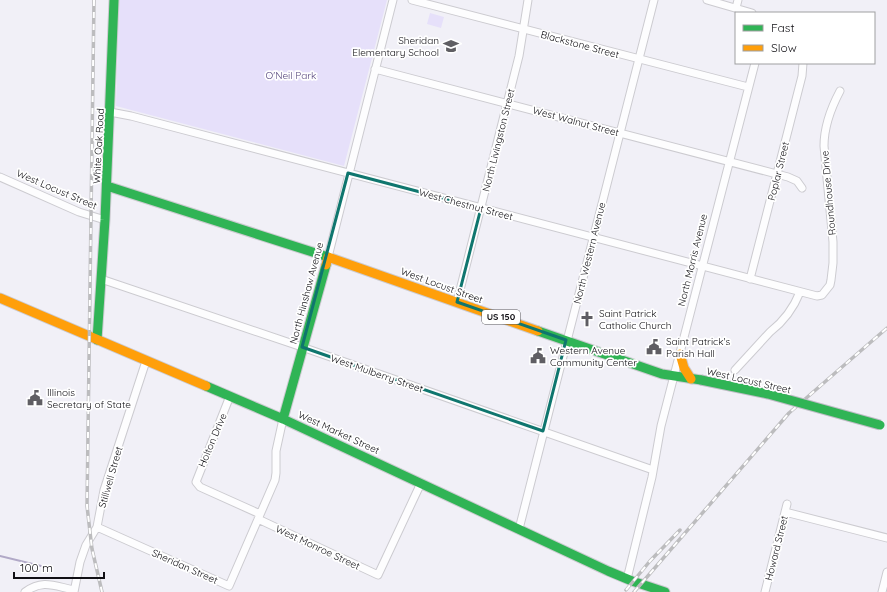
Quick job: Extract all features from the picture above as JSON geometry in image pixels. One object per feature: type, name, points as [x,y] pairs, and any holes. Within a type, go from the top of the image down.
[{"type":"main road","name":"White Oak Road","points":[[97,340],[107,186],[114,0]]},
{"type":"main road","name":"West Locust Street","points":[[107,186],[328,257],[662,374],[723,384],[884,426]]},
{"type":"main road","name":"North Hinshaw Avenue","points":[[283,419],[328,257]]},
{"type":"main road","name":"West Market Street","points":[[1,299],[283,419],[627,579],[662,592]]},
{"type":"main road","points":[[680,354],[684,368],[690,379]]},
{"type":"street","name":"North Hinshaw Avenue","points":[[328,257],[348,173],[394,0]]},
{"type":"street","name":"Blackstone Street","points":[[412,0],[523,30],[748,87]]},
{"type":"street","name":"North Livingston Street","points":[[457,302],[519,56],[528,0]]},
{"type":"street","name":"North Western Avenue","points":[[519,529],[619,132],[654,0]]},
{"type":"street","points":[[707,0],[749,12]]},
{"type":"street","points":[[736,8],[738,0]]},
{"type":"street","name":"North Morris Avenue","points":[[627,579],[653,470],[661,426],[754,64]]},
{"type":"street","name":"Poplar Street","points":[[750,279],[802,76],[803,64]]},
{"type":"street","name":"West Walnut Street","points":[[375,69],[777,174],[794,179],[802,188]]},
{"type":"street","name":"Roundhouse Drive","points":[[822,295],[830,285],[832,263],[832,242],[824,135],[832,107],[840,91]]},
{"type":"street","name":"West Chestnut Street","points":[[110,112],[131,116],[800,292],[816,296],[822,295]]},
{"type":"street","name":"West Locust Street","points":[[0,177],[79,212],[105,220]]},
{"type":"street","name":"West Mulberry Street","points":[[101,279],[302,347],[653,470]]},
{"type":"street","points":[[736,370],[770,332],[776,328],[795,303],[800,292]]},
{"type":"street","name":"Stillwell Street","points":[[74,591],[83,552],[97,528],[104,490],[146,361]]},
{"type":"street","name":"Holton Drive","points":[[196,484],[197,478],[230,396]]},
{"type":"street","name":"North Hinshaw Avenue","points":[[229,586],[275,480],[277,445],[283,419]]},
{"type":"street","name":"West Monroe Street","points":[[196,484],[200,488],[378,575],[421,482]]},
{"type":"street","name":"Howard Street","points":[[765,592],[787,504]]},
{"type":"street","points":[[785,512],[887,538]]},
{"type":"street","name":"Sheridan Street","points":[[97,528],[229,586]]},
{"type":"street","points":[[882,592],[887,572]]},
{"type":"street","points":[[25,592],[39,584],[46,584],[74,591]]},
{"type":"highlighted area","points":[[348,173],[481,208],[457,302],[566,340],[543,431],[302,347]]},
{"type":"green space","name":"O'Neil Park","points":[[119,0],[387,0],[344,166],[116,106]]},
{"type":"green space","points":[[430,13],[444,17],[441,28],[427,24]]},
{"type":"waterway","points":[[0,556],[41,566]]},
{"type":"railway","points":[[94,0],[87,506],[92,549],[102,592]]},
{"type":"railway","points":[[634,592],[789,413],[887,328]]},
{"type":"railway","points":[[626,590],[650,561],[680,530]]},
{"type":"traffic: fast","points":[[97,340],[105,220],[114,0]]},
{"type":"traffic: fast","points":[[107,186],[328,257]]},
{"type":"traffic: fast","points":[[206,386],[283,419],[326,265]]},
{"type":"traffic: fast","points":[[538,331],[662,374],[701,380]]},
{"type":"traffic: fast","points":[[701,380],[768,394],[880,425]]},
{"type":"traffic: fast","points":[[283,419],[608,571],[665,592]]},
{"type":"traffic: slow","points":[[326,265],[328,257],[538,331]]},
{"type":"traffic: slow","points":[[0,298],[206,386]]},
{"type":"traffic: slow","points":[[680,354],[684,368],[691,379]]},
{"type":"place","name":"Sheridan Elementary School","points":[[451,46]]},
{"type":"place","name":"Saint Patrick Catholic Church","points":[[587,319]]},
{"type":"place","name":"Saint Patrick's Parish Hall","points":[[654,347]]},
{"type":"place","name":"Western Avenue Community Center","points":[[538,356]]},
{"type":"place","name":"Illinois Secretary of State","points":[[35,398]]}]
